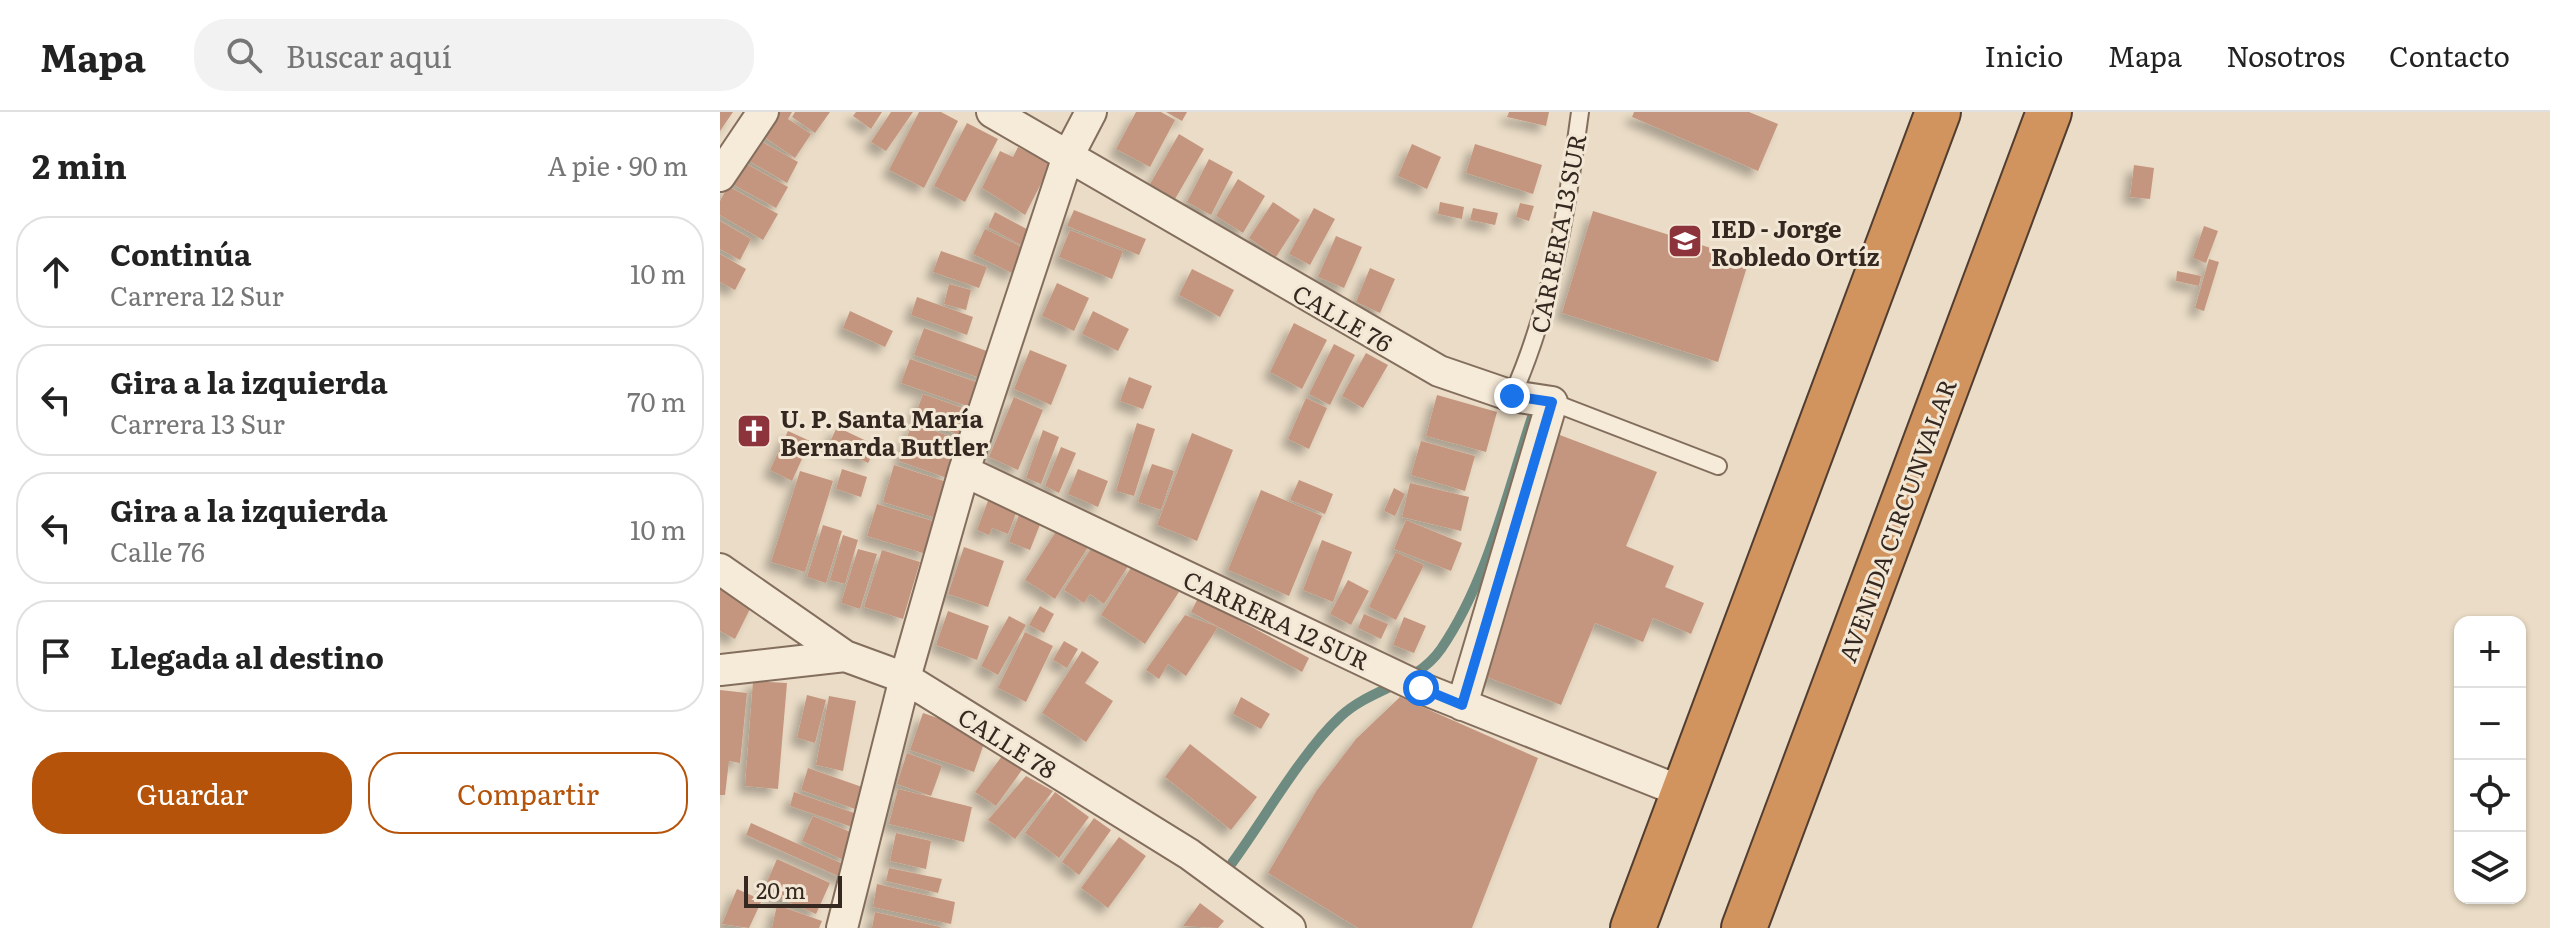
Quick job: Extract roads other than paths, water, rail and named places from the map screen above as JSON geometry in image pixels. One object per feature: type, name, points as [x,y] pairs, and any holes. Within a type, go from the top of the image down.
[{"type":"highway","points":[[1633,928],[1938,112]]},
{"type":"highway","name":"AVENIDA CIRCUNVALAR","points":[[1750,922],[2049,112]]},
{"type":"street","points":[[720,176],[763,112]]},
{"type":"street","name":"CALLE 76","points":[[992,112],[1439,371],[1512,396],[1552,402]]},
{"type":"street","points":[[842,928],[905,678],[964,471],[1068,156],[1091,112]]},
{"type":"street","points":[[1462,705],[1552,402]]},
{"type":"street","name":"CARRERA 12 SUR","points":[[964,471],[1407,681],[1685,793]]},
{"type":"street","name":"CALLE 78","points":[[720,569],[845,656],[905,678],[1189,854],[1290,928]]},
{"type":"street","points":[[720,670],[845,656]]},
{"type":"lane","name":"CARRERA 13 SUR","points":[[1512,396],[1533,348],[1554,264],[1580,112]]},
{"type":"lane","name":"CALLE 76","points":[[1552,402],[1718,466]]},
{"type":"waterway","points":[[1232,863],[1326,731],[1353,707],[1419,671],[1441,649],[1457,623],[1483,566],[1532,417]]},
{"type":"place","name":"IED - Jorge Robledo Ortíz","points":[[1685,241]]},
{"type":"place","name":"U. P. Santa María Bernarda Buttler","points":[[754,431]]}]
